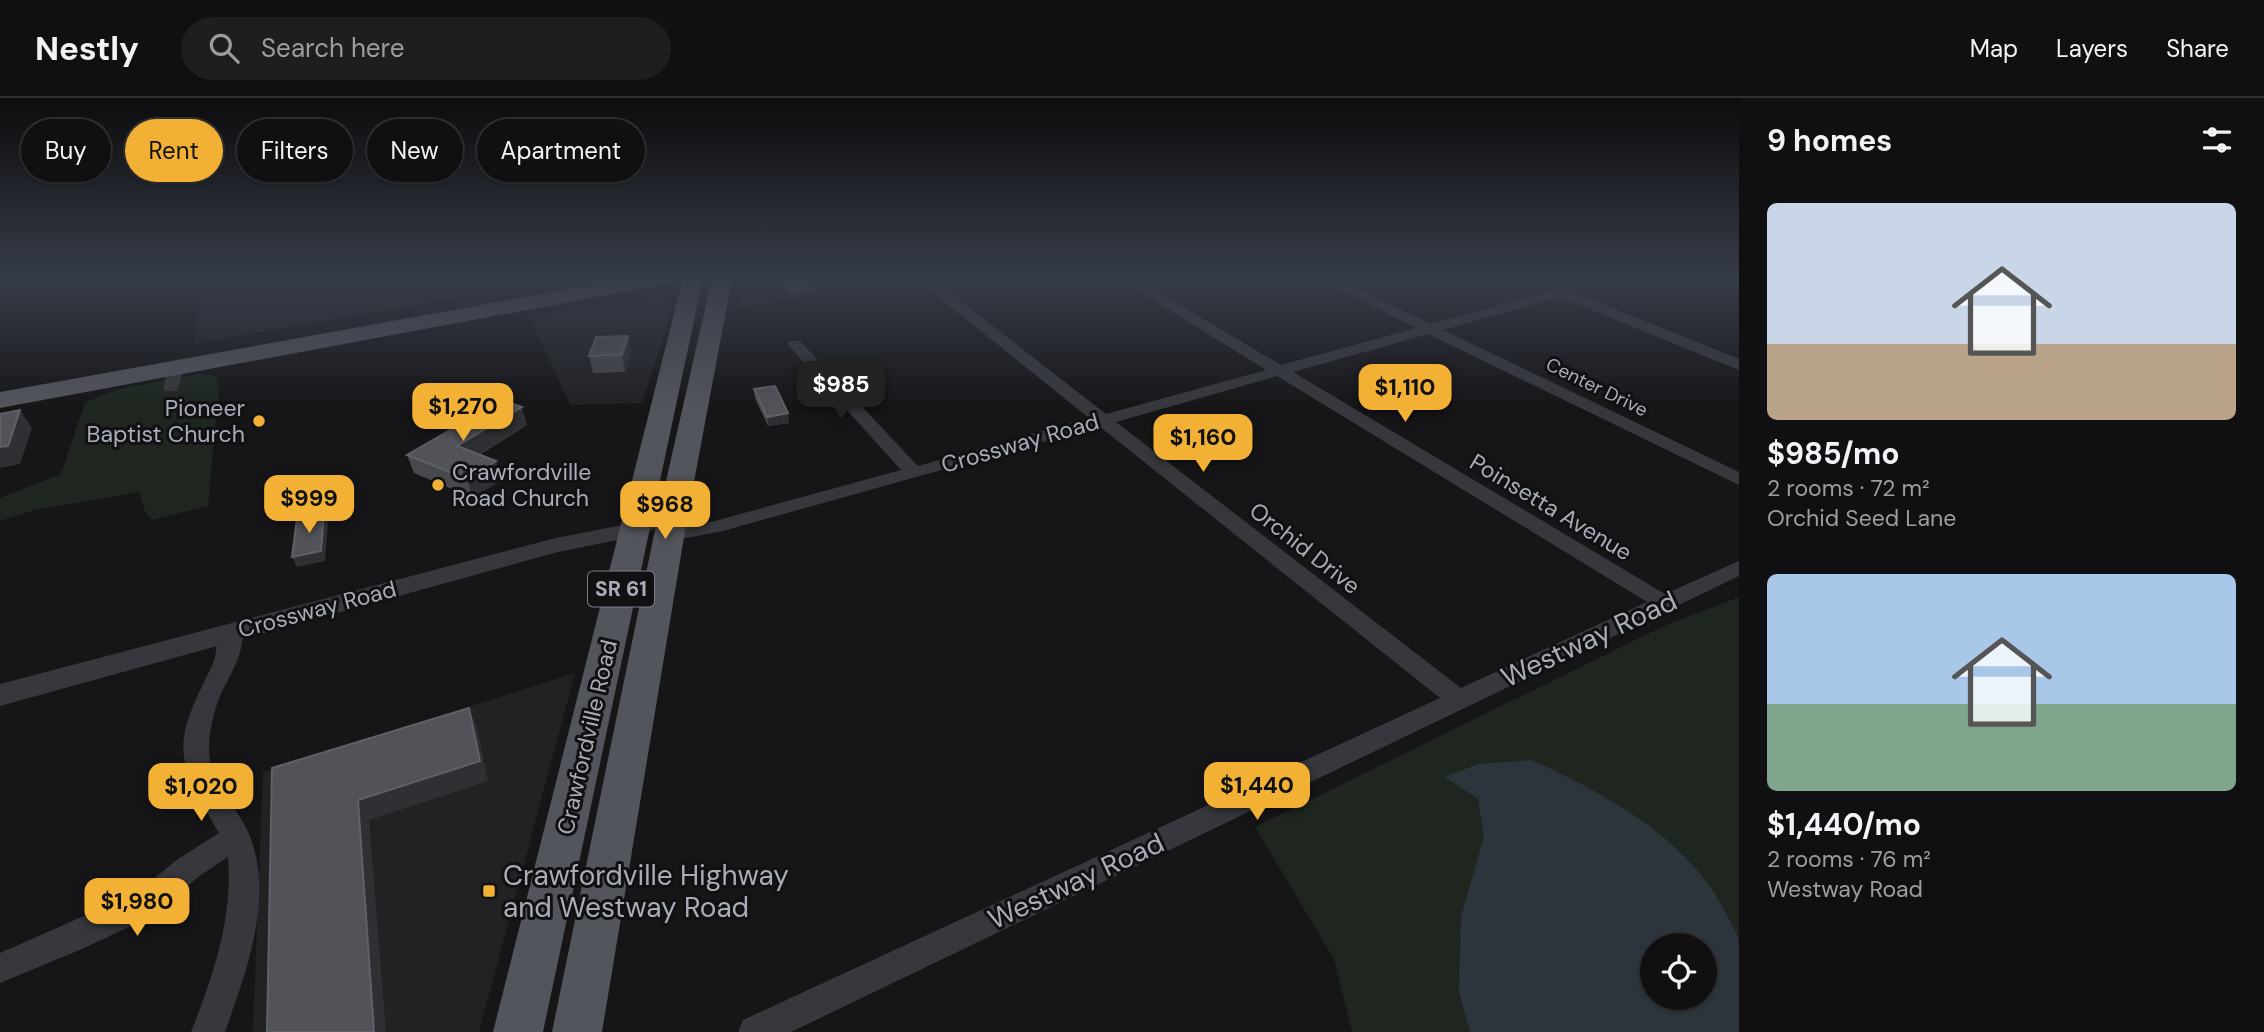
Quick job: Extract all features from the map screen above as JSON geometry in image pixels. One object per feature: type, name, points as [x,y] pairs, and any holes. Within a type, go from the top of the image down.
[{"type":"main road","points":[[0,380],[359,322]]},
{"type":"main road","points":[[232,358],[413,322]]},
{"type":"main road","name":"Crawfordville Road","points":[[525,1023],[585,742],[683,322]]},
{"type":"main road","name":"Crawfordville Road","points":[[577,1032],[669,537],[713,322]]},
{"type":"main road","points":[[0,400],[174,378],[232,358],[264,343],[310,334],[331,326]]},
{"type":"main road","points":[[0,392],[182,359],[208,348]]},
{"type":"main road","points":[[585,742],[601,756],[622,794]]},
{"type":"street","name":"Orchid Drive","points":[[978,322],[1459,700]]},
{"type":"street","name":"Poinsetta Avenue","points":[[1197,322],[1664,603]]},
{"type":"street","name":"Center Drive","points":[[1414,322],[1739,479]]},
{"type":"street","name":"Crossway Road","points":[[0,695],[592,536],[635,530],[669,537],[716,527],[1456,322]]},
{"type":"street","points":[[1634,322],[1739,365]]},
{"type":"street","points":[[795,344],[914,472]]},
{"type":"street","points":[[635,530],[654,551],[669,537]]},
{"type":"street","name":"Westway Road","points":[[755,1032],[1739,568]]},
{"type":"street","points":[[208,1032],[224,989],[242,908],[245,869],[236,837],[202,780],[196,755],[199,724],[224,665],[231,632]]},
{"type":"street","points":[[0,968],[71,939],[147,903],[188,868],[236,837]]},
{"type":"shaded area","points":[[196,322],[320,322],[193,344]]},
{"type":"shaded area","points":[[532,322],[669,322],[642,403],[570,405]]},
{"type":"shaded area","points":[[200,374],[216,376],[219,386],[208,506],[152,520],[145,511],[139,492],[35,510],[0,521],[0,498],[61,474],[85,402],[120,389]]},
{"type":"shaded area","points":[[1739,597],[1739,1032],[1352,1032],[1334,959],[1255,827],[1666,625]]},
{"type":"shaded area","points":[[575,673],[479,1032],[253,1032],[263,772]]},
{"type":"shaded area","points":[[1532,760],[1617,804],[1670,842],[1712,889],[1739,941],[1739,1032],[1470,1032],[1459,991],[1461,917],[1484,837],[1478,799],[1445,777],[1478,764]]},
{"type":"building","points":[[628,336],[622,355],[589,356],[596,337]]},
{"type":"building","points":[[775,386],[788,413],[767,417],[754,389]]},
{"type":"building","points":[[502,400],[522,407],[457,446],[496,461],[467,479],[407,455]]},
{"type":"building","points":[[20,410],[8,446],[0,447],[0,414]]},
{"type":"building","points":[[324,512],[321,551],[292,557],[297,518]]},
{"type":"building","points":[[469,708],[480,761],[358,800],[374,1032],[267,1032],[272,768]]},
{"type":"place","name":"Pioneer Baptist Church","points":[[259,421]]},
{"type":"place","name":"Crawfordville Road Church","points":[[438,485]]},
{"type":"place","name":"Crawfordville Highway and Westway Road","points":[[489,891]]}]
